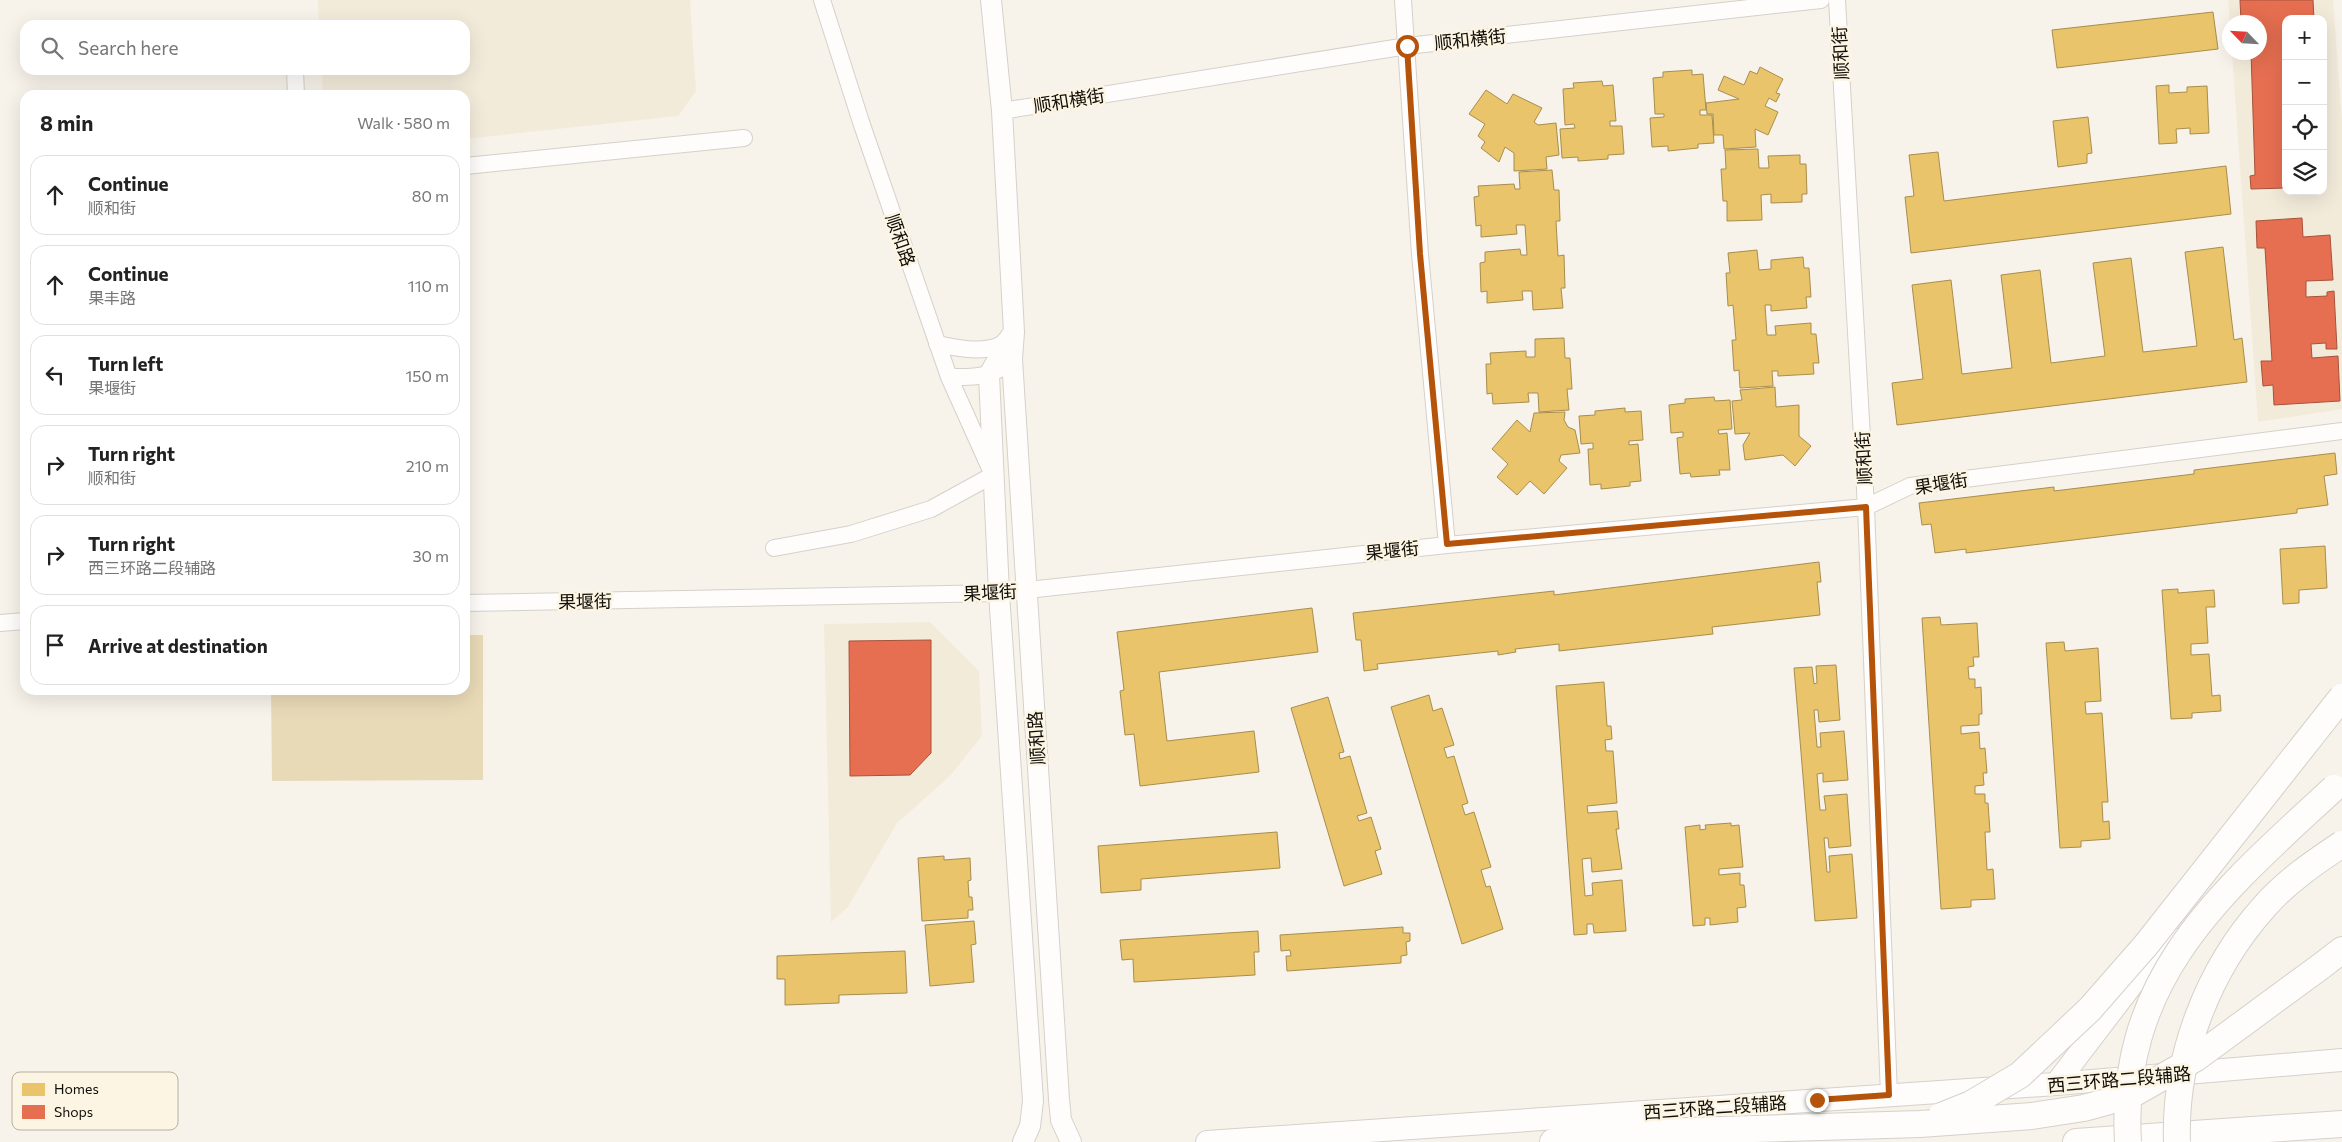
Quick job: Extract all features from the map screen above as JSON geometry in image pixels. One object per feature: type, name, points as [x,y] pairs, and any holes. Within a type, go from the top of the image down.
[{"type":"highway","points":[[1920,1124],[1971,1104],[2020,1075],[2083,1016],[2146,945],[2342,697]]},
{"type":"highway","points":[[2128,1142],[2127,1124],[2132,1059],[2146,1015],[2165,971],[2200,920],[2243,872],[2334,788],[2342,776]]},
{"type":"highway","points":[[2177,1142],[2176,1112],[2185,1057],[2203,1006],[2230,952],[2265,905],[2309,866],[2342,844]]},
{"type":"highway","points":[[1553,1142],[1654,1132],[1920,1124],[2032,1116],[2084,1108],[2131,1095],[2196,1058],[2342,950]]},
{"type":"highway","points":[[2076,1142],[2342,1124]]},
{"type":"main road","points":[[2056,1084],[2342,708]]},
{"type":"main road","name":"西三环路二段辅路","points":[[1207,1142],[2056,1084],[2342,1060]]},
{"type":"street","name":"顺和路","points":[[822,0],[861,122],[937,344],[949,377],[993,475]]},
{"type":"street","name":"顺和路","points":[[991,0],[1002,110],[1014,332],[1012,360],[1060,1106],[1061,1120],[1071,1142]]},
{"type":"street","points":[[1403,0],[1420,254],[1447,544]]},
{"type":"street","name":"顺和横街","points":[[1002,110],[1407,46],[1821,0]]},
{"type":"street","name":"顺和街","points":[[1837,0],[1866,507],[1889,1095]]},
{"type":"street","points":[[295,75],[296,90]]},
{"type":"street","points":[[470,165],[744,138]]},
{"type":"street","points":[[937,344],[959,349],[999,346],[1014,332]]},
{"type":"street","points":[[989,375],[1014,332]]},
{"type":"street","points":[[949,377],[970,378],[989,375],[1012,360]]},
{"type":"street","name":"顺和路","points":[[989,375],[999,593],[1033,1101],[1030,1126],[1023,1142]]},
{"type":"street","name":"果堰街","points":[[470,603],[999,593],[1447,544],[1866,507],[1910,486],[2342,431]]},
{"type":"street","points":[[774,548],[851,534],[931,509],[993,475]]},
{"type":"street","points":[[0,623],[20,621]]},
{"type":"shaded area","points":[[318,0],[690,0],[696,91],[678,116],[470,138],[470,90],[323,90],[322,75],[470,75],[470,20],[319,20]]},
{"type":"shaded area","points":[[2228,0],[2333,0],[2342,121],[2342,409],[2258,422],[2232,60],[2267,60],[2267,15],[2229,15]]},
{"type":"shaded area","points":[[930,622],[979,671],[982,736],[950,776],[897,823],[848,907],[831,922],[824,624]]},
{"type":"shaded area","points":[[470,635],[483,635],[483,780],[272,781],[271,695],[470,695]]},
{"type":"building: Homes","points":[[2213,12],[2218,49],[2057,68],[2052,30]]},
{"type":"building: Homes","points":[[1760,67],[1783,79],[1776,93],[1780,94],[1776,102],[1769,98],[1765,106],[1778,112],[1768,135],[1755,129],[1756,147],[1724,149],[1723,135],[1714,135],[1713,114],[1707,114],[1706,103],[1739,99],[1718,90],[1724,76],[1744,85],[1750,71],[1757,74]]},
{"type":"building: Homes","points":[[1692,70],[1692,75],[1703,74],[1706,110],[1700,110],[1700,115],[1712,115],[1714,143],[1698,144],[1698,148],[1668,151],[1668,146],[1652,147],[1650,118],[1664,117],[1664,114],[1655,114],[1653,78],[1663,77],[1663,72]]},
{"type":"building: Homes","points":[[1602,81],[1603,86],[1613,85],[1616,121],[1610,121],[1610,126],[1622,126],[1624,154],[1608,155],[1608,159],[1578,161],[1578,157],[1562,158],[1560,129],[1575,128],[1574,124],[1565,125],[1563,89],[1574,88],[1573,83]]},
{"type":"building: Homes","points":[[2169,85],[2169,93],[2187,92],[2187,87],[2207,86],[2209,133],[2190,134],[2190,128],[2176,129],[2177,143],[2159,144],[2156,86]]},
{"type":"building: Homes","points":[[1486,90],[1507,104],[1513,94],[1542,108],[1534,122],[1538,125],[1556,123],[1559,155],[1546,157],[1547,169],[1514,171],[1514,153],[1505,147],[1499,162],[1481,148],[1485,142],[1478,136],[1485,124],[1469,114]]},
{"type":"building: Homes","points":[[2088,117],[2092,153],[2087,154],[2087,163],[2058,167],[2053,121]]},
{"type":"building: Homes","points":[[1758,149],[1759,168],[1769,168],[1768,156],[1800,155],[1800,164],[1806,164],[1807,194],[1802,194],[1802,202],[1771,203],[1771,194],[1761,195],[1762,220],[1727,221],[1727,201],[1723,201],[1721,169],[1726,169],[1725,150]]},
{"type":"building: Homes","points":[[1938,152],[1944,201],[2226,166],[2231,214],[1911,253],[1905,197],[1914,196],[1909,155]]},
{"type":"building: Homes","points":[[1552,170],[1554,190],[1559,190],[1560,221],[1556,221],[1558,256],[1564,255],[1565,288],[1561,288],[1563,308],[1533,310],[1532,291],[1522,291],[1523,300],[1487,303],[1487,291],[1481,292],[1480,263],[1485,262],[1485,252],[1520,249],[1521,255],[1527,255],[1525,225],[1516,225],[1517,234],[1481,237],[1481,225],[1476,226],[1474,197],[1479,196],[1478,186],[1514,184],[1515,189],[1520,189],[1519,172]]},
{"type":"building: Homes","points":[[2223,247],[2234,340],[2242,338],[2247,382],[1897,425],[1892,383],[1923,379],[1912,285],[1951,280],[1962,374],[2012,368],[2001,275],[2040,270],[2051,363],[2105,356],[2093,263],[2131,258],[2143,352],[2197,346],[2185,252]]},
{"type":"building: Homes","points":[[1757,250],[1759,270],[1771,269],[1771,260],[1803,257],[1804,268],[1809,268],[1811,297],[1806,297],[1807,308],[1771,311],[1771,305],[1765,305],[1767,335],[1776,335],[1775,326],[1811,323],[1811,334],[1816,334],[1819,363],[1813,363],[1814,374],[1778,376],[1778,371],[1772,371],[1773,386],[1740,388],[1739,370],[1734,371],[1732,340],[1736,340],[1733,305],[1728,306],[1726,273],[1730,273],[1728,253]]},
{"type":"building: Homes","points":[[1564,338],[1565,358],[1570,358],[1572,389],[1567,389],[1569,410],[1539,412],[1538,393],[1528,393],[1529,402],[1493,404],[1492,393],[1487,394],[1486,364],[1491,364],[1490,353],[1526,351],[1526,357],[1535,357],[1535,339]]},
{"type":"building: Homes","points":[[1775,387],[1776,407],[1799,405],[1799,436],[1811,446],[1795,466],[1783,455],[1745,460],[1743,445],[1750,433],[1735,434],[1732,401],[1742,400],[1740,390]]},
{"type":"building: Homes","points":[[1714,397],[1715,401],[1730,400],[1732,429],[1718,430],[1719,434],[1727,433],[1730,470],[1719,470],[1720,475],[1691,477],[1690,473],[1680,474],[1677,438],[1683,437],[1683,432],[1671,433],[1669,405],[1685,403],[1685,399]]},
{"type":"building: Homes","points":[[1625,408],[1625,412],[1641,411],[1643,440],[1629,441],[1629,445],[1638,444],[1641,481],[1630,482],[1630,486],[1601,489],[1601,484],[1590,485],[1588,449],[1593,449],[1593,443],[1581,444],[1579,416],[1595,415],[1595,411]]},
{"type":"building: Homes","points":[[1565,412],[1564,420],[1568,427],[1575,430],[1580,453],[1561,455],[1559,461],[1567,468],[1544,494],[1530,481],[1517,495],[1497,477],[1508,464],[1492,449],[1517,420],[1530,432],[1534,413]]},
{"type":"building: Homes","points":[[2335,453],[2337,474],[2324,476],[2328,505],[2297,509],[2297,513],[1966,553],[1966,549],[1935,553],[1931,524],[1922,525],[1919,503],[2054,487],[2054,491],[2194,474],[2194,470]]},
{"type":"building: Homes","points":[[2325,546],[2327,588],[2299,590],[2299,603],[2283,604],[2280,549]]},
{"type":"building: Homes","points":[[1819,562],[1821,582],[1817,582],[1820,615],[1712,627],[1713,634],[1559,651],[1559,644],[1515,649],[1516,652],[1498,655],[1498,651],[1377,664],[1378,669],[1364,671],[1361,640],[1356,640],[1353,613],[1554,591],[1554,595]]},
{"type":"building: Homes","points":[[2178,589],[2178,593],[2214,590],[2215,607],[2206,607],[2208,643],[2191,644],[2191,655],[2209,654],[2212,696],[2220,695],[2221,711],[2192,713],[2192,718],[2171,719],[2162,590]]},
{"type":"building: Homes","points":[[1312,608],[1318,652],[1159,672],[1167,741],[1254,731],[1259,772],[1140,786],[1134,734],[1125,735],[1120,691],[1124,690],[1117,632]]},
{"type":"building: Homes","points":[[1940,617],[1941,625],[1977,623],[1979,657],[1973,657],[1974,666],[1968,667],[1969,679],[1975,679],[1975,688],[1981,687],[1982,714],[1979,714],[1979,725],[1961,726],[1961,734],[1979,732],[1980,749],[1985,748],[1987,773],[1983,773],[1984,785],[1975,786],[1975,794],[1985,794],[1985,803],[1988,803],[1990,832],[1985,832],[1987,870],[1993,869],[1995,899],[1971,900],[1971,907],[1941,909],[1922,618]]},
{"type":"building: Homes","points":[[2064,642],[2065,651],[2098,648],[2101,701],[2085,702],[2086,714],[2102,713],[2108,802],[2102,802],[2103,822],[2109,821],[2110,839],[2081,841],[2081,847],[2060,848],[2046,643]]},
{"type":"building: Homes","points":[[1836,665],[1840,720],[1819,722],[1818,710],[1814,710],[1817,747],[1821,747],[1820,733],[1844,731],[1848,780],[1823,782],[1823,773],[1817,774],[1820,810],[1826,810],[1824,796],[1847,794],[1851,846],[1829,848],[1828,838],[1824,838],[1827,872],[1830,872],[1829,856],[1852,854],[1857,918],[1815,921],[1794,668],[1812,667],[1814,684],[1817,683],[1816,666]]},
{"type":"building: Homes","points":[[1604,682],[1607,726],[1611,726],[1612,739],[1605,740],[1606,751],[1613,751],[1617,803],[1587,806],[1588,813],[1617,811],[1619,829],[1616,829],[1622,869],[1592,872],[1591,858],[1582,859],[1585,896],[1593,895],[1592,883],[1622,880],[1626,931],[1594,933],[1593,924],[1587,924],[1587,934],[1574,935],[1556,686]]},
{"type":"building: Homes","points":[[1429,695],[1433,711],[1442,708],[1454,745],[1444,748],[1447,758],[1454,756],[1468,803],[1462,805],[1465,815],[1474,812],[1491,867],[1481,870],[1486,887],[1490,886],[1503,929],[1462,944],[1391,707]]},
{"type":"building: Homes","points":[[1328,697],[1344,752],[1339,753],[1340,759],[1350,756],[1367,813],[1357,816],[1359,821],[1371,817],[1381,849],[1375,851],[1382,874],[1344,886],[1291,708]]},
{"type":"building: Homes","points":[[1731,823],[1731,826],[1739,825],[1743,867],[1719,869],[1719,875],[1740,873],[1740,885],[1744,885],[1746,907],[1737,908],[1738,922],[1710,925],[1710,918],[1705,918],[1705,925],[1693,926],[1685,827],[1700,825],[1700,830],[1706,829],[1705,825]]},
{"type":"building: Homes","points":[[1277,832],[1280,868],[1141,879],[1141,890],[1101,893],[1098,846]]},
{"type":"building: Homes","points":[[944,856],[944,860],[970,858],[971,880],[968,881],[969,897],[972,897],[973,910],[968,910],[968,918],[922,921],[918,858]]},
{"type":"building: Homes","points":[[974,921],[976,944],[971,945],[974,982],[930,986],[925,925]]},
{"type":"building: Homes","points":[[1403,927],[1403,933],[1410,933],[1410,941],[1406,942],[1407,955],[1401,956],[1401,963],[1287,971],[1286,956],[1291,956],[1290,950],[1281,951],[1280,935]]},
{"type":"building: Homes","points":[[1258,931],[1259,952],[1254,952],[1255,975],[1134,982],[1133,959],[1122,960],[1120,940]]},
{"type":"building: Homes","points":[[905,951],[907,993],[839,995],[839,1003],[785,1005],[785,979],[777,979],[777,956]]},
{"type":"building: Shops","points":[[2240,0],[2313,0],[2314,15],[2282,15],[2282,188],[2251,189],[2250,176],[2255,175],[2251,60],[2267,60],[2267,15],[2241,15]]},
{"type":"building: Shops","points":[[2302,218],[2303,237],[2330,235],[2333,280],[2306,281],[2306,297],[2327,296],[2327,292],[2334,291],[2337,349],[2326,349],[2326,343],[2311,344],[2312,358],[2338,356],[2340,401],[2274,405],[2273,385],[2263,386],[2261,361],[2272,361],[2265,248],[2257,248],[2256,221]]},
{"type":"building: Shops","points":[[931,640],[931,753],[910,775],[850,776],[849,641]]},
{"type":"route","points":[[1407,46],[1420,254],[1447,544],[1866,507],[1889,1095],[1817,1100]]}]
